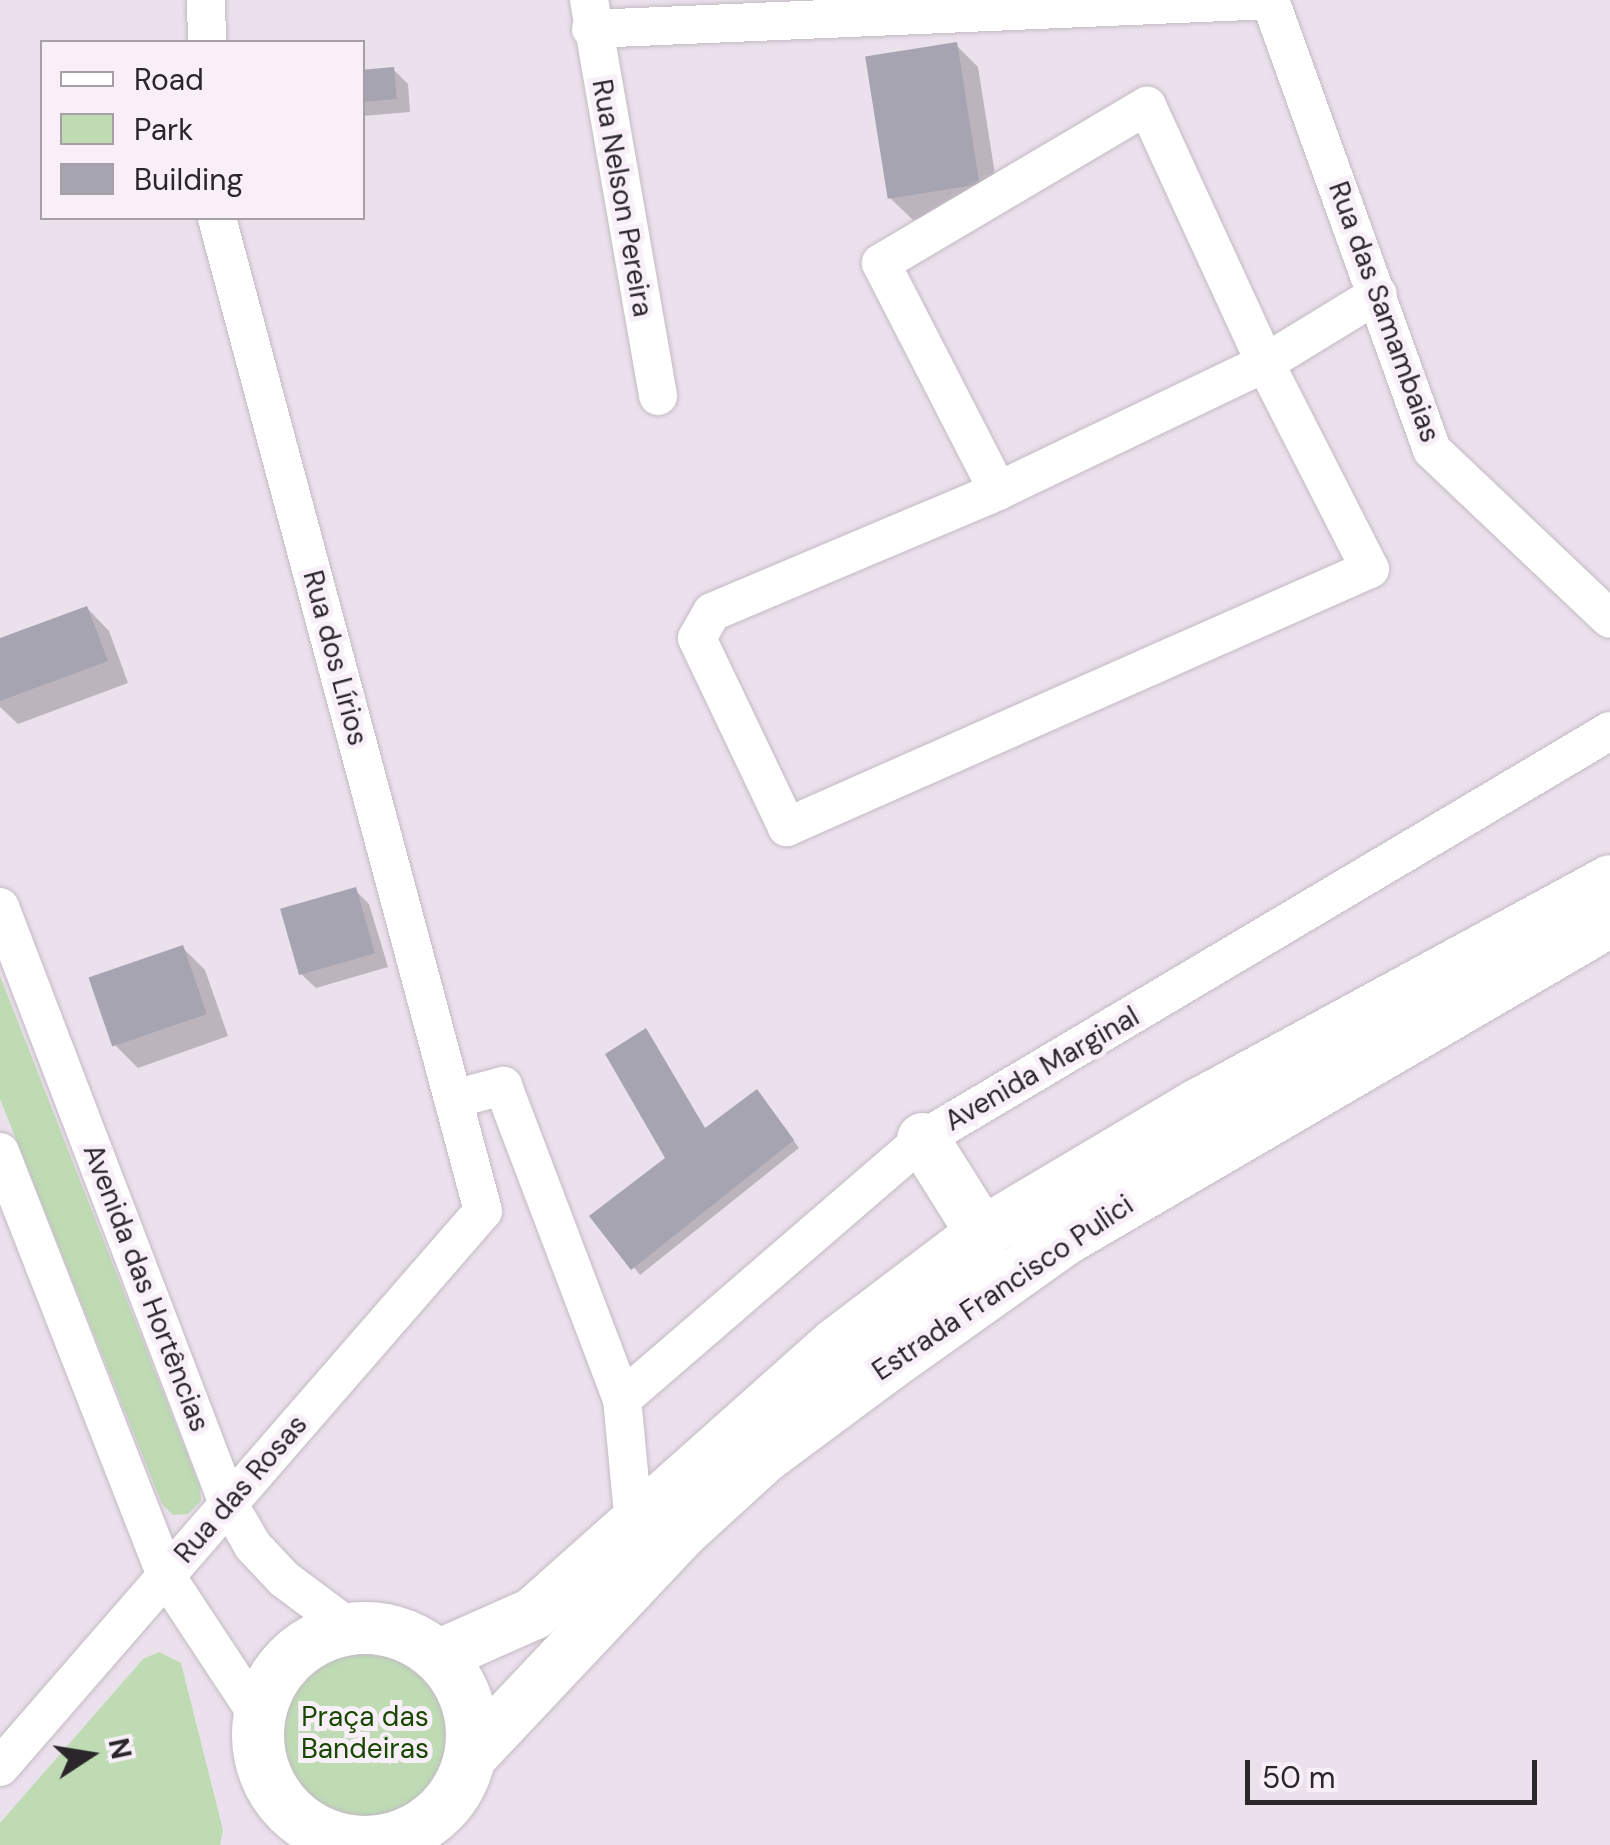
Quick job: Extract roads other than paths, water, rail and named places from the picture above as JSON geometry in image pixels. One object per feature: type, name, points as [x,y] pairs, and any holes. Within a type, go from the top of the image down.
[{"type":"main road","name":"Estrada Francisco Pulici","points":[[438,1656],[533,1614],[836,1344],[982,1233],[1198,1105],[1610,880]]},
{"type":"main road","name":"Estrada Francisco Pulici","points":[[473,1754],[682,1532],[763,1458],[888,1364],[1067,1238],[1610,921]]},
{"type":"main road","points":[[888,1364],[976,1263],[982,1233],[923,1139]]},
{"type":"main road","points":[[350,1628],[396,1632],[438,1656],[466,1697],[473,1754],[457,1792],[415,1836],[351,1842],[306,1825],[283,1827],[262,1766],[259,1717],[290,1658],[350,1628]]},
{"type":"street","points":[[206,0],[207,40]]},
{"type":"street","points":[[590,14],[1270,0]]},
{"type":"street","name":"Rua das Samambaias","points":[[1270,0],[1432,450],[1610,619]]},
{"type":"street","name":"Rua Nelson Pereira","points":[[590,14],[658,396]]},
{"type":"street","points":[[998,491],[880,264],[1147,106],[1265,364],[1370,569],[787,827],[697,638],[712,612],[998,491],[1265,364],[1378,294]]},
{"type":"street","name":"Rua dos Lírios","points":[[218,220],[483,1211]]},
{"type":"street","name":"Avenida Marginal","points":[[622,1399],[923,1139],[1610,732]]},
{"type":"street","name":"Avenida das Hortências","points":[[0,907],[228,1504],[253,1546],[284,1579],[350,1628]]},
{"type":"street","points":[[453,1100],[504,1086],[622,1399],[634,1525]]},
{"type":"street","points":[[0,1152],[166,1576],[259,1717]]},
{"type":"street","name":"Rua das Rosas","points":[[0,1767],[483,1211]]},
{"type":"park label","name":"Praça das Bandeiras","points":[[365,1733]]}]
